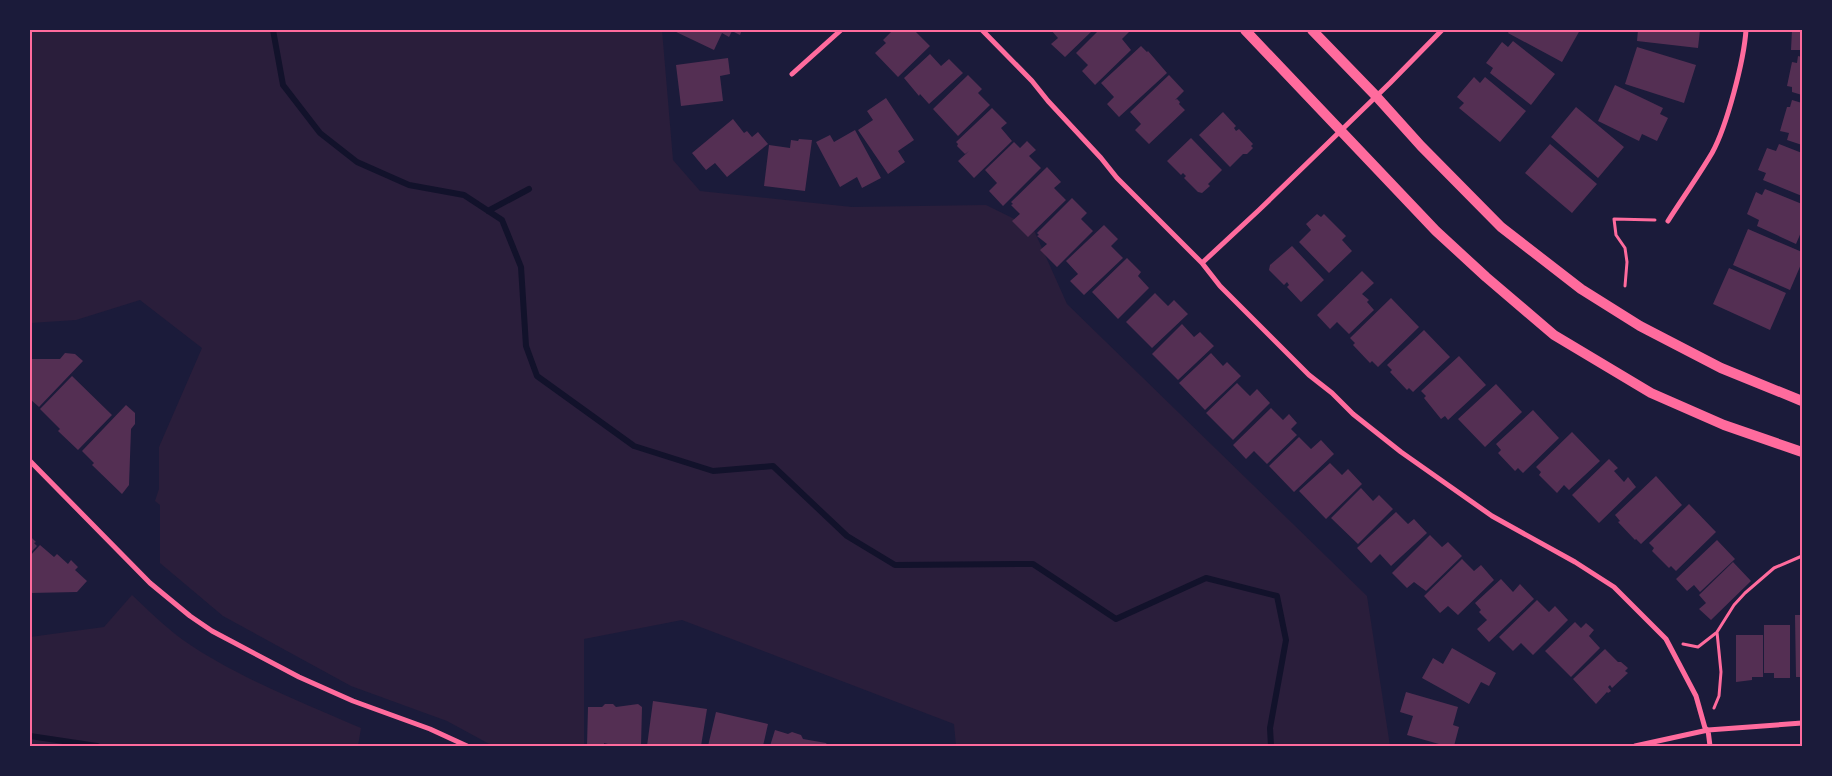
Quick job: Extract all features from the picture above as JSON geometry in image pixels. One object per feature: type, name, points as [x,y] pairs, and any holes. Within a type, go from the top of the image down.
[{"type":"main road","points":[[1245,30],[1436,231],[1486,278],[1554,335],[1651,393],[1724,425],[1802,452]]},
{"type":"main road","points":[[1312,30],[1421,146],[1501,227],[1581,289],[1640,326],[1722,368],[1802,401]]},
{"type":"street","points":[[792,74],[841,30]]},
{"type":"street","points":[[982,30],[1032,81],[1117,178],[1202,263],[1232,298],[1310,375],[1353,414],[1401,452],[1492,516],[1575,562],[1614,587],[1666,639],[1696,696],[1707,729],[1710,746]]},
{"type":"street","points":[[1202,263],[1259,210],[1442,30]]},
{"type":"street","points":[[1668,221],[1711,154],[1720,136],[1736,79],[1746,30]]},
{"type":"street","points":[[30,461],[150,582],[190,616],[212,631],[299,677],[353,701],[430,729],[467,746]]},
{"type":"street","points":[[1634,746],[1707,729],[1802,723]]},
{"type":"path","points":[[1625,286],[1627,262],[1624,248],[1616,235],[1614,219],[1668,221]]},
{"type":"path","points":[[1666,639],[1698,647],[1717,632],[1734,605],[1745,593],[1774,568],[1802,556]]},
{"type":"path","points":[[1707,729],[1719,696],[1722,672],[1717,632]]},
{"type":"shaded area","points":[[30,30],[662,30],[673,160],[700,191],[852,207],[986,205],[1033,228],[1067,304],[1367,596],[1390,746],[956,746],[954,724],[682,620],[584,639],[584,746],[493,746],[447,721],[351,686],[223,616],[160,563],[160,505],[155,501],[159,489],[159,447],[202,348],[140,300],[76,320],[30,323]]},
{"type":"shaded area","points":[[132,595],[183,640],[225,666],[361,728],[358,746],[30,746],[30,637],[104,627]]},
{"type":"building","points":[[672,30],[742,30],[740,35],[732,31],[729,37],[722,33],[714,50]]},
{"type":"building","points":[[893,30],[916,30],[930,46],[898,77],[875,53],[886,43],[883,40]]},
{"type":"building","points":[[1051,30],[1093,30],[1065,57],[1051,44],[1058,38]]},
{"type":"building","points":[[1099,30],[1129,30],[1122,39],[1131,50],[1095,85],[1082,71],[1088,65],[1076,53]]},
{"type":"building","points":[[1510,30],[1580,30],[1562,62],[1508,33]]},
{"type":"building","points":[[1638,30],[1700,30],[1698,48],[1637,41]]},
{"type":"building","points":[[1792,30],[1802,30],[1802,50],[1791,50]]},
{"type":"building","points":[[1513,41],[1555,74],[1531,105],[1490,73],[1493,68],[1486,63],[1502,42],[1508,47]]},
{"type":"building","points":[[1141,46],[1148,51],[1167,73],[1119,117],[1107,104],[1114,97],[1101,83]]},
{"type":"building","points":[[1637,47],[1696,65],[1684,103],[1625,84]]},
{"type":"building","points":[[930,54],[941,66],[949,59],[963,73],[929,104],[920,94],[919,96],[904,78]]},
{"type":"building","points":[[1798,56],[1802,57],[1802,95],[1792,92],[1792,87],[1787,86],[1792,62],[1797,63]]},
{"type":"building","points":[[728,58],[730,74],[720,76],[723,101],[681,106],[676,65]]},
{"type":"building","points":[[968,75],[982,89],[978,93],[990,105],[958,136],[933,109]]},
{"type":"building","points":[[1169,75],[1184,91],[1175,100],[1177,99],[1180,102],[1179,104],[1185,110],[1149,144],[1135,130],[1141,124],[1130,112]]},
{"type":"building","points":[[1474,77],[1480,83],[1485,77],[1526,111],[1500,142],[1459,108],[1464,103],[1457,97]]},
{"type":"building","points":[[1615,85],[1663,108],[1660,114],[1668,118],[1657,141],[1642,134],[1639,141],[1598,121]]},
{"type":"building","points":[[886,98],[914,140],[898,151],[905,162],[888,174],[858,130],[873,120],[867,111]]},
{"type":"building","points":[[1792,100],[1802,103],[1802,145],[1787,140],[1789,133],[1780,131],[1787,107],[1790,107]]},
{"type":"building","points":[[1576,107],[1624,147],[1598,178],[1551,137]]},
{"type":"building","points":[[992,108],[1007,123],[1001,128],[1012,141],[974,178],[958,161],[969,151],[965,154],[957,146],[956,142]]},
{"type":"building","points":[[1223,112],[1236,126],[1234,128],[1236,131],[1239,129],[1253,144],[1251,146],[1253,148],[1247,154],[1243,154],[1230,167],[1199,135]]},
{"type":"building","points":[[733,119],[744,133],[747,131],[752,137],[758,132],[768,144],[727,177],[715,163],[706,170],[692,153]]},
{"type":"building","points":[[855,130],[881,178],[862,188],[857,177],[840,187],[816,142],[830,135],[834,142]]},
{"type":"building","points":[[1191,138],[1222,170],[1202,193],[1198,192],[1184,178],[1186,176],[1183,173],[1181,175],[1167,161]]},
{"type":"building","points":[[799,139],[812,140],[805,191],[764,186],[769,145],[790,148],[791,140],[798,141]]},
{"type":"building","points":[[1027,141],[1036,150],[1029,156],[1041,168],[1003,206],[989,191],[997,183],[985,170],[1014,142],[1020,148]]},
{"type":"building","points":[[1550,144],[1597,184],[1572,213],[1525,173]]},
{"type":"building","points":[[1779,144],[1802,153],[1802,196],[1763,180],[1766,173],[1758,170],[1767,148],[1776,151]]},
{"type":"building","points":[[1047,167],[1061,182],[1054,188],[1066,200],[1028,237],[1012,221],[1020,214],[1011,205],[1013,204],[1011,202]]},
{"type":"building","points":[[1765,189],[1802,204],[1802,230],[1796,244],[1757,226],[1759,220],[1747,214],[1756,192],[1762,195]]},
{"type":"building","points":[[1072,198],[1087,213],[1081,219],[1093,231],[1057,267],[1040,250],[1047,244],[1037,236],[1039,235],[1037,233]]},
{"type":"building","points":[[1317,214],[1321,217],[1324,214],[1346,236],[1342,240],[1352,251],[1329,273],[1299,242],[1311,230],[1306,224]]},
{"type":"building","points":[[1104,225],[1118,239],[1111,246],[1123,258],[1084,295],[1070,281],[1078,274],[1066,261]]},
{"type":"building","points":[[1748,229],[1802,252],[1802,262],[1790,290],[1733,265]]},
{"type":"building","points":[[1292,246],[1324,280],[1301,302],[1287,287],[1289,285],[1287,282],[1284,285],[1269,270],[1270,265]]},
{"type":"building","points":[[1127,258],[1141,272],[1138,276],[1149,288],[1118,319],[1092,292]]},
{"type":"building","points":[[1729,268],[1786,293],[1770,330],[1713,304]]},
{"type":"building","points":[[1362,271],[1374,283],[1362,294],[1369,300],[1367,302],[1374,310],[1349,334],[1337,322],[1330,329],[1317,315]]},
{"type":"building","points":[[1155,293],[1168,306],[1174,300],[1188,314],[1152,348],[1126,322]]},
{"type":"building","points":[[1391,298],[1419,327],[1378,367],[1372,361],[1370,363],[1353,345],[1355,343],[1350,338]]},
{"type":"building","points":[[1182,324],[1194,337],[1200,332],[1214,346],[1178,380],[1152,354]]},
{"type":"building","points":[[1424,330],[1450,357],[1413,392],[1409,388],[1407,390],[1390,372],[1392,370],[1387,365]]},
{"type":"building","points":[[65,353],[75,354],[83,361],[39,407],[30,399],[30,359],[60,359]]},
{"type":"building","points":[[1211,353],[1223,366],[1227,362],[1241,376],[1205,410],[1179,383]]},
{"type":"building","points":[[1459,356],[1486,385],[1448,420],[1445,416],[1441,419],[1424,398],[1426,396],[1421,391]]},
{"type":"building","points":[[72,376],[112,415],[78,450],[58,431],[60,429],[40,409]]},
{"type":"building","points":[[1237,383],[1250,396],[1257,389],[1270,403],[1233,440],[1206,413]]},
{"type":"building","points":[[1496,384],[1522,412],[1485,447],[1458,419]]},
{"type":"building","points":[[126,405],[135,413],[135,424],[131,429],[129,485],[122,494],[92,465],[94,463],[82,451]]},
{"type":"building","points":[[1271,408],[1283,420],[1289,414],[1297,423],[1291,429],[1297,435],[1267,464],[1254,451],[1246,459],[1233,445]]},
{"type":"building","points":[[1533,410],[1559,438],[1523,473],[1518,468],[1515,471],[1498,453],[1501,450],[1496,444]]},
{"type":"building","points":[[1572,432],[1600,461],[1569,490],[1564,485],[1557,493],[1539,475],[1541,472],[1536,467]]},
{"type":"building","points":[[1299,437],[1311,449],[1321,440],[1334,454],[1294,492],[1269,466]]},
{"type":"building","points":[[1609,459],[1618,468],[1614,471],[1624,482],[1628,477],[1636,487],[1599,523],[1572,495]]},
{"type":"building","points":[[1330,463],[1342,475],[1348,469],[1362,484],[1326,519],[1299,491]]},
{"type":"building","points":[[1656,476],[1682,505],[1641,544],[1618,522],[1620,521],[1615,515]]},
{"type":"building","points":[[1361,488],[1373,501],[1379,495],[1393,509],[1358,544],[1331,518]]},
{"type":"building","points":[[1689,504],[1716,532],[1676,571],[1671,566],[1669,568],[1652,551],[1654,548],[1649,543]]},
{"type":"building","points":[[1396,512],[1408,524],[1414,519],[1427,533],[1391,566],[1380,554],[1371,563],[1357,548]]},
{"type":"building","points":[[1430,535],[1442,547],[1448,542],[1462,556],[1426,591],[1414,582],[1407,588],[1392,573]]},
{"type":"building","points":[[30,536],[37,546],[30,553]]},
{"type":"building","points":[[1717,540],[1735,559],[1700,592],[1694,585],[1687,591],[1676,579]]},
{"type":"building","points":[[40,545],[54,557],[57,554],[68,564],[71,560],[78,567],[75,570],[87,581],[77,592],[30,593],[30,556]]},
{"type":"building","points":[[1462,559],[1474,571],[1481,565],[1494,580],[1458,615],[1448,606],[1440,613],[1424,596]]},
{"type":"building","points":[[1733,562],[1751,581],[1711,620],[1699,609],[1706,603],[1699,595]]},
{"type":"building","points":[[1501,579],[1513,592],[1520,584],[1534,599],[1489,642],[1477,629],[1487,620],[1479,612],[1481,610],[1475,603]]},
{"type":"building","points":[[1537,600],[1549,612],[1555,606],[1568,620],[1533,655],[1521,643],[1513,651],[1499,637]]},
{"type":"building","points":[[1795,615],[1802,615],[1802,677],[1796,677]]},
{"type":"building","points":[[1575,622],[1581,628],[1586,623],[1594,630],[1589,636],[1600,648],[1571,677],[1545,651]]},
{"type":"building","points":[[1764,625],[1790,625],[1790,678],[1774,678],[1774,673],[1764,673]]},
{"type":"building","points":[[1736,635],[1763,635],[1763,677],[1752,677],[1752,680],[1736,682]]},
{"type":"building","points":[[1452,648],[1496,673],[1489,686],[1481,682],[1469,704],[1422,678],[1433,658],[1443,664]]},
{"type":"building","points":[[1605,649],[1618,662],[1621,662],[1628,668],[1625,671],[1628,673],[1612,688],[1610,685],[1608,687],[1611,691],[1607,692],[1596,704],[1573,679]]},
{"type":"building","points":[[1406,692],[1458,707],[1453,725],[1459,727],[1454,746],[1446,746],[1407,735],[1413,716],[1400,712]]},
{"type":"building","points":[[653,701],[707,709],[701,746],[647,746]]},
{"type":"building","points":[[605,704],[613,704],[616,707],[638,704],[642,707],[641,746],[607,746],[608,744],[604,743],[604,746],[587,746],[588,707],[602,707]]},
{"type":"building","points":[[716,712],[768,724],[763,746],[708,746]]},
{"type":"building","points":[[775,730],[788,734],[792,732],[801,735],[803,739],[826,743],[828,746],[770,746]]},
{"type":"waterway","points":[[273,30],[283,85],[320,133],[357,162],[409,185],[464,195],[502,220],[521,267],[526,346],[537,376],[634,446],[713,471],[773,466],[847,536],[895,565],[1033,564],[1116,619],[1206,578],[1277,596],[1286,640],[1270,728],[1271,746]]},
{"type":"waterway","points":[[488,211],[529,189]]},
{"type":"waterway","points":[[30,736],[97,746]]}]
